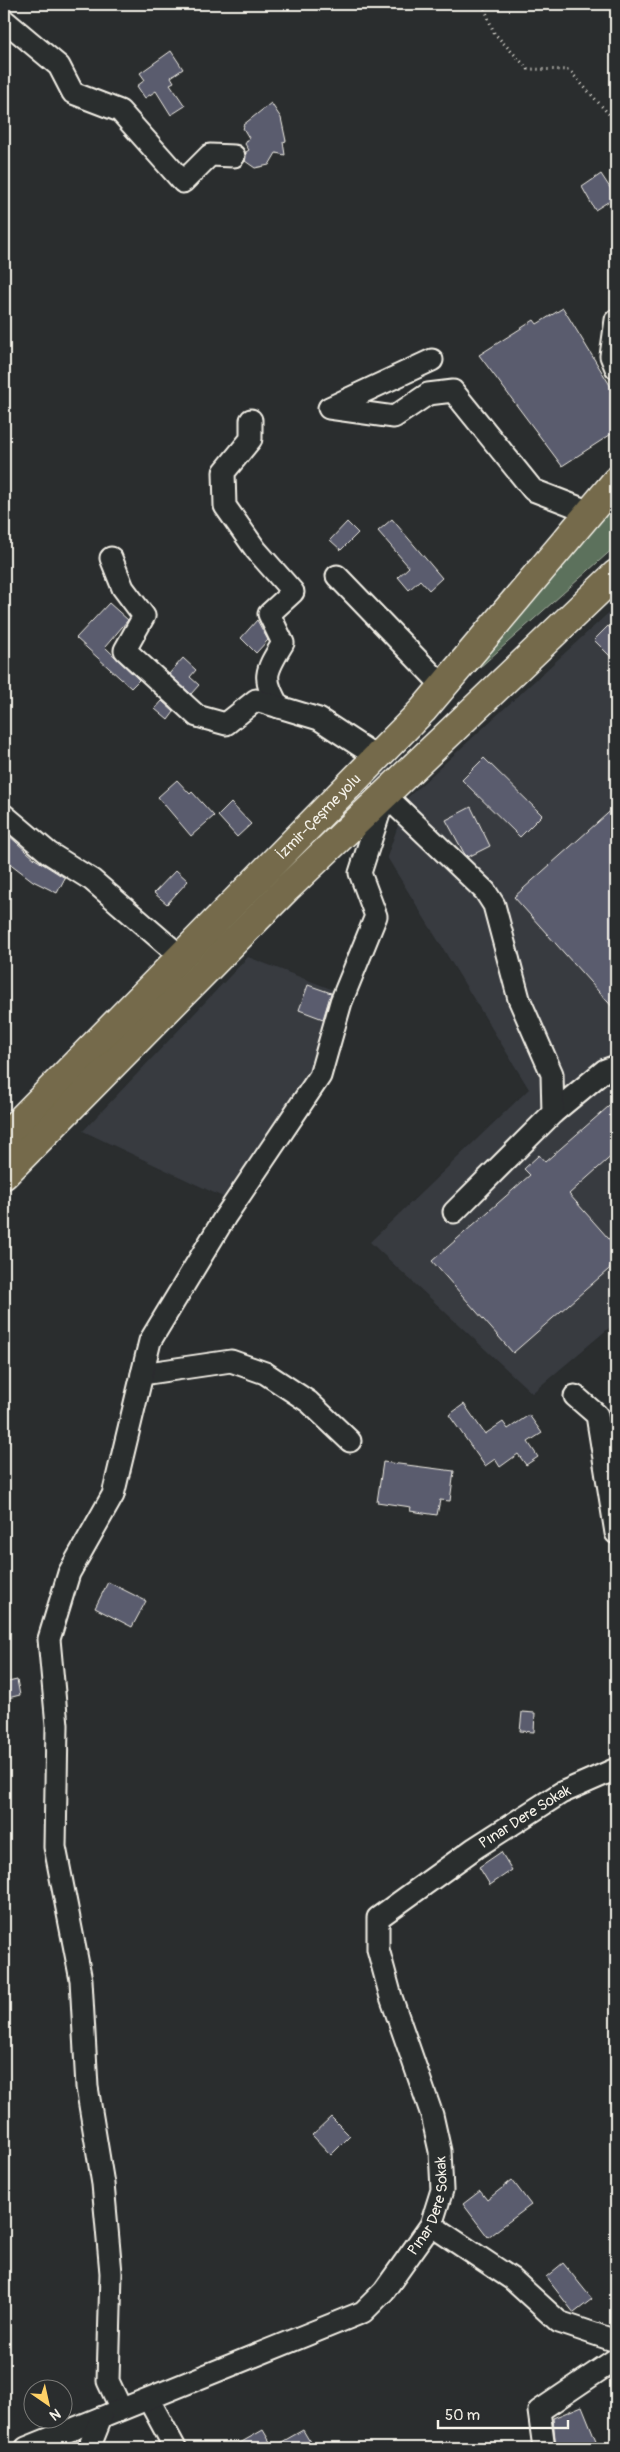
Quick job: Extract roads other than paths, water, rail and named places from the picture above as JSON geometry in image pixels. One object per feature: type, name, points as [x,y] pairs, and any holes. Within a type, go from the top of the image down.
[{"type":"highway","name":"İzmir-Çeşme yolu","points":[[4,1137],[423,710],[590,512],[614,490]]},
{"type":"highway","name":"İzmir-Çeşme yolu","points":[[4,1175],[287,888],[616,574]]},
{"type":"street","points":[[4,20],[59,66],[73,92],[120,111],[182,182],[210,155],[234,156]]},
{"type":"street","points":[[616,320],[611,356],[616,368]]},
{"type":"street","points":[[432,360],[330,408],[394,417],[428,394],[454,391],[533,490],[590,512]]},
{"type":"street","points":[[251,420],[251,439],[224,472],[225,506],[256,550],[293,592],[269,614],[283,643],[267,669],[269,690],[279,707]]},
{"type":"street","points":[[112,558],[123,588],[144,616],[124,650],[197,716],[226,724],[256,700],[319,719],[378,756]]},
{"type":"street","points":[[337,576],[444,686]]},
{"type":"street","points":[[121,2410],[108,2381],[111,2274],[103,2184],[87,2087],[81,1980],[55,1847],[57,1725],[49,1639],[69,1573],[113,1495],[150,1341],[225,1217],[320,1076],[341,1002],[376,916],[360,872],[385,795],[485,891],[494,906],[519,999],[552,1074],[553,1113]]},
{"type":"street","points":[[4,815],[49,853],[92,880],[181,957]]},
{"type":"street","points":[[454,1212],[553,1113],[605,1070],[616,1066]]},
{"type":"street","points":[[142,1374],[231,1361],[265,1374],[309,1402],[350,1441]]},
{"type":"street","points":[[575,1396],[597,1415],[616,1533]]},
{"type":"street","name":"Pınar Dere Sokak","points":[[26,2448],[149,2400],[363,2312],[384,2291],[431,2226],[442,2190],[440,2151],[432,2115],[391,1997],[380,1957],[378,1918],[475,1848],[561,1792],[616,1769]]},
{"type":"street","points":[[431,2226],[512,2279],[559,2322],[616,2340]]},
{"type":"street","points":[[544,2448],[539,2411],[616,2359]]},
{"type":"street","points":[[149,2400],[175,2448]]},
{"type":"street","points":[[90,2448],[101,2418]]}]
